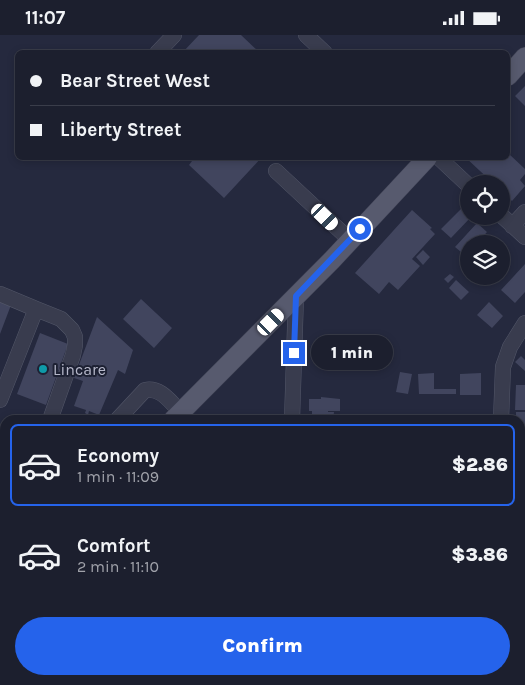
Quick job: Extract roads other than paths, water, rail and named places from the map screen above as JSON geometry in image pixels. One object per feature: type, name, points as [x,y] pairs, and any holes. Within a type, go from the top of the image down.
[{"type":"main road","points":[[510,73],[525,57]]},
{"type":"main road","points":[[178,415],[296,296],[425,160]]},
{"type":"street","points":[[160,50],[174,35]]},
{"type":"street","points":[[306,35],[318,50]]},
{"type":"street","points":[[441,160],[460,177]]},
{"type":"street","points":[[276,171],[350,240]]},
{"type":"street","points":[[510,220],[525,212]]},
{"type":"street","points":[[510,224],[525,237]]},
{"type":"street","points":[[0,294],[60,319],[72,330],[75,337],[73,355],[52,415]]},
{"type":"street","points":[[292,415],[296,296]]},
{"type":"street","points":[[0,400],[36,309]]},
{"type":"street","points":[[501,415],[503,367],[510,347],[525,323]]},
{"type":"street","points":[[121,415],[145,390],[152,389],[158,390],[176,415]]},
{"type":"place","name":"Lincare","points":[[43,369]]}]
